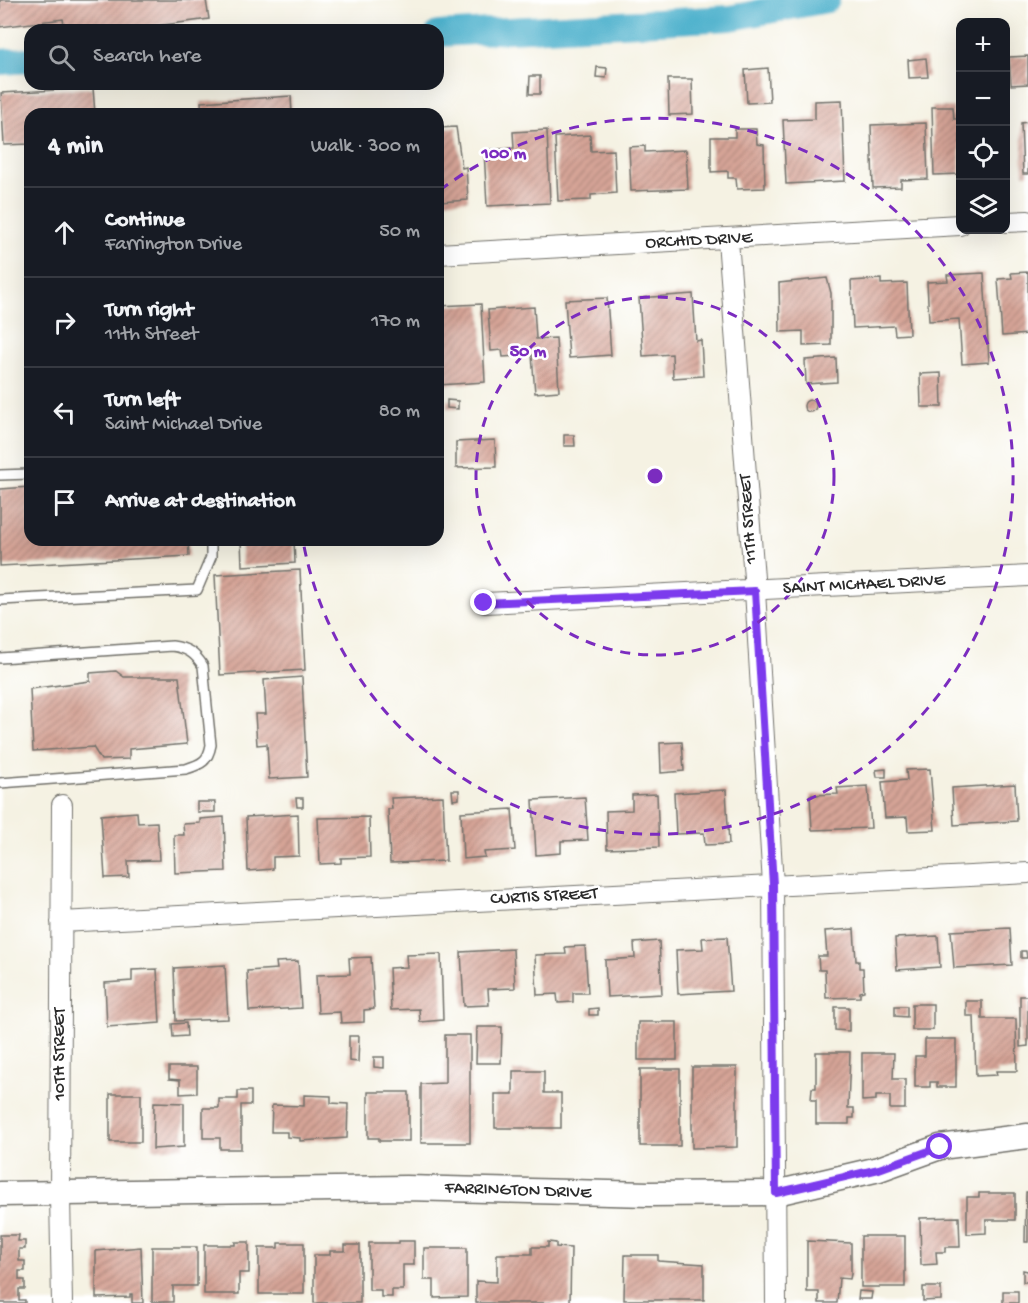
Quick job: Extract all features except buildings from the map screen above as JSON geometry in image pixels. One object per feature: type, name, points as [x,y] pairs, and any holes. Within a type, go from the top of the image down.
[{"type":"street","points":[[1010,222],[1028,220]]},
{"type":"street","name":"ORCHID DRIVE","points":[[444,254],[728,240],[956,225]]},
{"type":"street","name":"11TH STREET","points":[[728,240],[755,591],[773,885],[776,1303]]},
{"type":"street","name":"SAINT MICHAEL DRIVE","points":[[484,603],[1028,576]]},
{"type":"street","name":"10TH STREET","points":[[62,805],[60,1195],[62,1303]]},
{"type":"street","name":"CURTIS STREET","points":[[61,922],[1028,873]]},
{"type":"street","name":"FARRINGTON DRIVE","points":[[0,1194],[60,1195],[406,1188],[649,1194],[776,1193],[879,1169],[940,1147],[1028,1136]]},
{"type":"lane","points":[[0,475],[24,474]]},
{"type":"lane","points":[[0,600],[197,590],[211,557],[211,546]]},
{"type":"lane","points":[[0,658],[185,647],[197,656],[203,666],[211,745],[208,758],[201,764],[186,769],[0,783]]},
{"type":"waterway","points":[[444,34],[730,18],[827,0]]},
{"type":"waterway","points":[[0,62],[24,60]]},
{"type":"route","points":[[484,603],[755,591],[773,885],[776,1193],[879,1169],[940,1147]]}]
